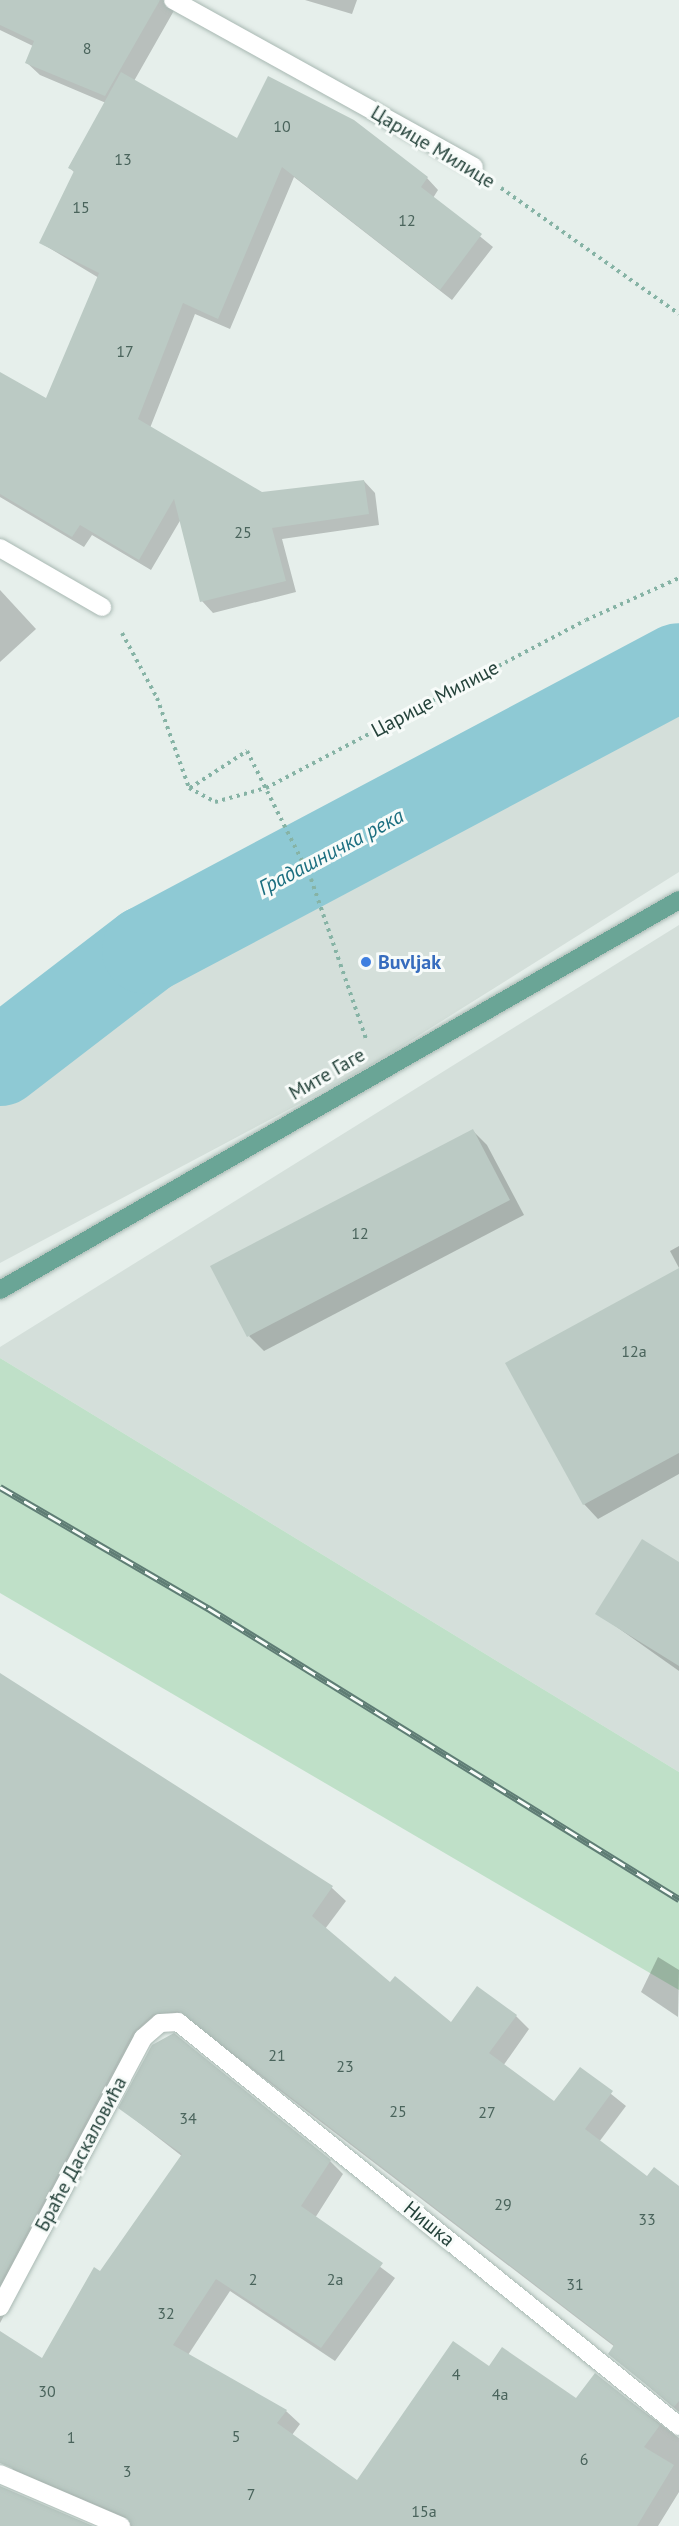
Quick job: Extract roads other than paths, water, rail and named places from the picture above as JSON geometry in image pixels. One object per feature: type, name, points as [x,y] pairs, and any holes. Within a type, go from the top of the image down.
[{"type":"main road","name":"Мите Гаге","points":[[0,1290],[377,1071],[679,900]]},
{"type":"street","name":"Царице Милице","points":[[173,0],[474,167]]},
{"type":"street","points":[[0,548],[102,607]]},
{"type":"street","name":"Браће Даскаловића","points":[[0,2307],[142,2038],[160,2023],[178,2022]]},
{"type":"street","name":"Нишка","points":[[178,2022],[679,2426]]},
{"type":"street","points":[[0,2474],[121,2526]]},
{"type":"waterway","name":"Градашничка река","points":[[0,1062],[146,950],[679,667]]},
{"type":"railway","points":[[0,1487],[208,1608],[679,1899]]},
{"type":"place","name":"Buvljak","points":[[366,962]]}]
